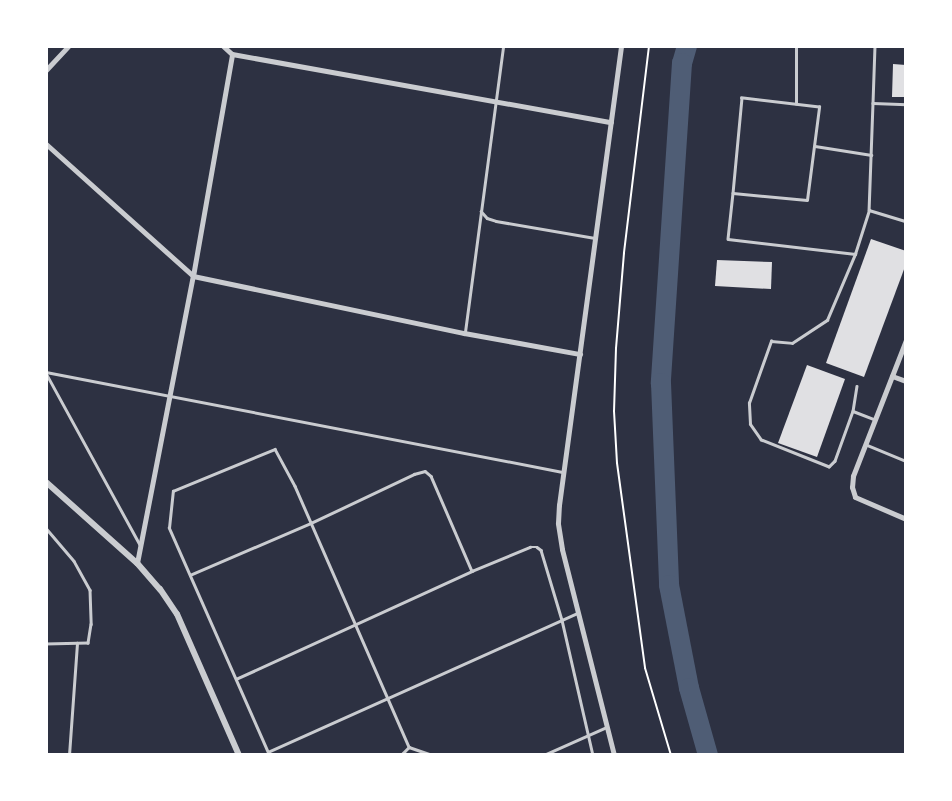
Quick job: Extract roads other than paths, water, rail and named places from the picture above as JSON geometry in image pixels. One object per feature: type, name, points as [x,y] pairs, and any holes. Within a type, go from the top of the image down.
[{"type":"street","points":[[46,70],[68,46]]},
{"type":"street","points":[[223,46],[232,54],[611,122]]},
{"type":"street","points":[[614,755],[559,529],[559,504],[622,46]]},
{"type":"street","points":[[137,563],[232,54]]},
{"type":"street","points":[[46,144],[192,276],[464,333],[580,354]]},
{"type":"street","points":[[906,340],[853,476],[852,487],[855,497],[906,519]]},
{"type":"street","points":[[892,376],[906,381]]},
{"type":"street","points":[[46,482],[137,563],[160,589],[177,614],[239,755]]},
{"type":"lane","points":[[464,333],[503,46]]},
{"type":"lane","points":[[796,46],[796,104]]},
{"type":"lane","points":[[857,386],[853,412],[835,460],[829,467],[761,440],[750,424],[748,403],[771,341],[792,343],[827,320],[855,254],[869,210],[875,46]]},
{"type":"lane","points":[[733,193],[807,200],[819,107],[742,98],[728,239],[855,254]]},
{"type":"lane","points":[[873,103],[906,104]]},
{"type":"lane","points":[[815,146],[871,155]]},
{"type":"lane","points":[[481,209],[487,218],[496,221],[596,238]]},
{"type":"lane","points":[[869,210],[906,221]]},
{"type":"lane","points":[[46,373],[170,394],[564,472]]},
{"type":"lane","points":[[46,373],[141,548]]},
{"type":"lane","points":[[853,412],[875,420]]},
{"type":"lane","points":[[865,445],[906,462]]},
{"type":"lane","points":[[432,755],[409,747],[386,698],[354,625],[311,523],[275,449],[173,491],[169,528],[268,754],[386,698],[578,613]]},
{"type":"lane","points":[[190,575],[311,523],[414,474],[425,471],[431,476],[472,571]]},
{"type":"lane","points":[[46,528],[74,561],[90,590],[91,624],[88,643],[46,644]]},
{"type":"lane","points":[[236,679],[472,571],[530,547],[536,547],[541,550],[562,620],[593,755]]},
{"type":"lane","points":[[69,755],[77,643]]},
{"type":"lane","points":[[544,755],[607,727]]},
{"type":"lane","points":[[401,755],[409,747]]},
{"type":"waterway","points":[[687,46],[682,63],[661,383],[669,585],[689,688],[708,755]]}]
